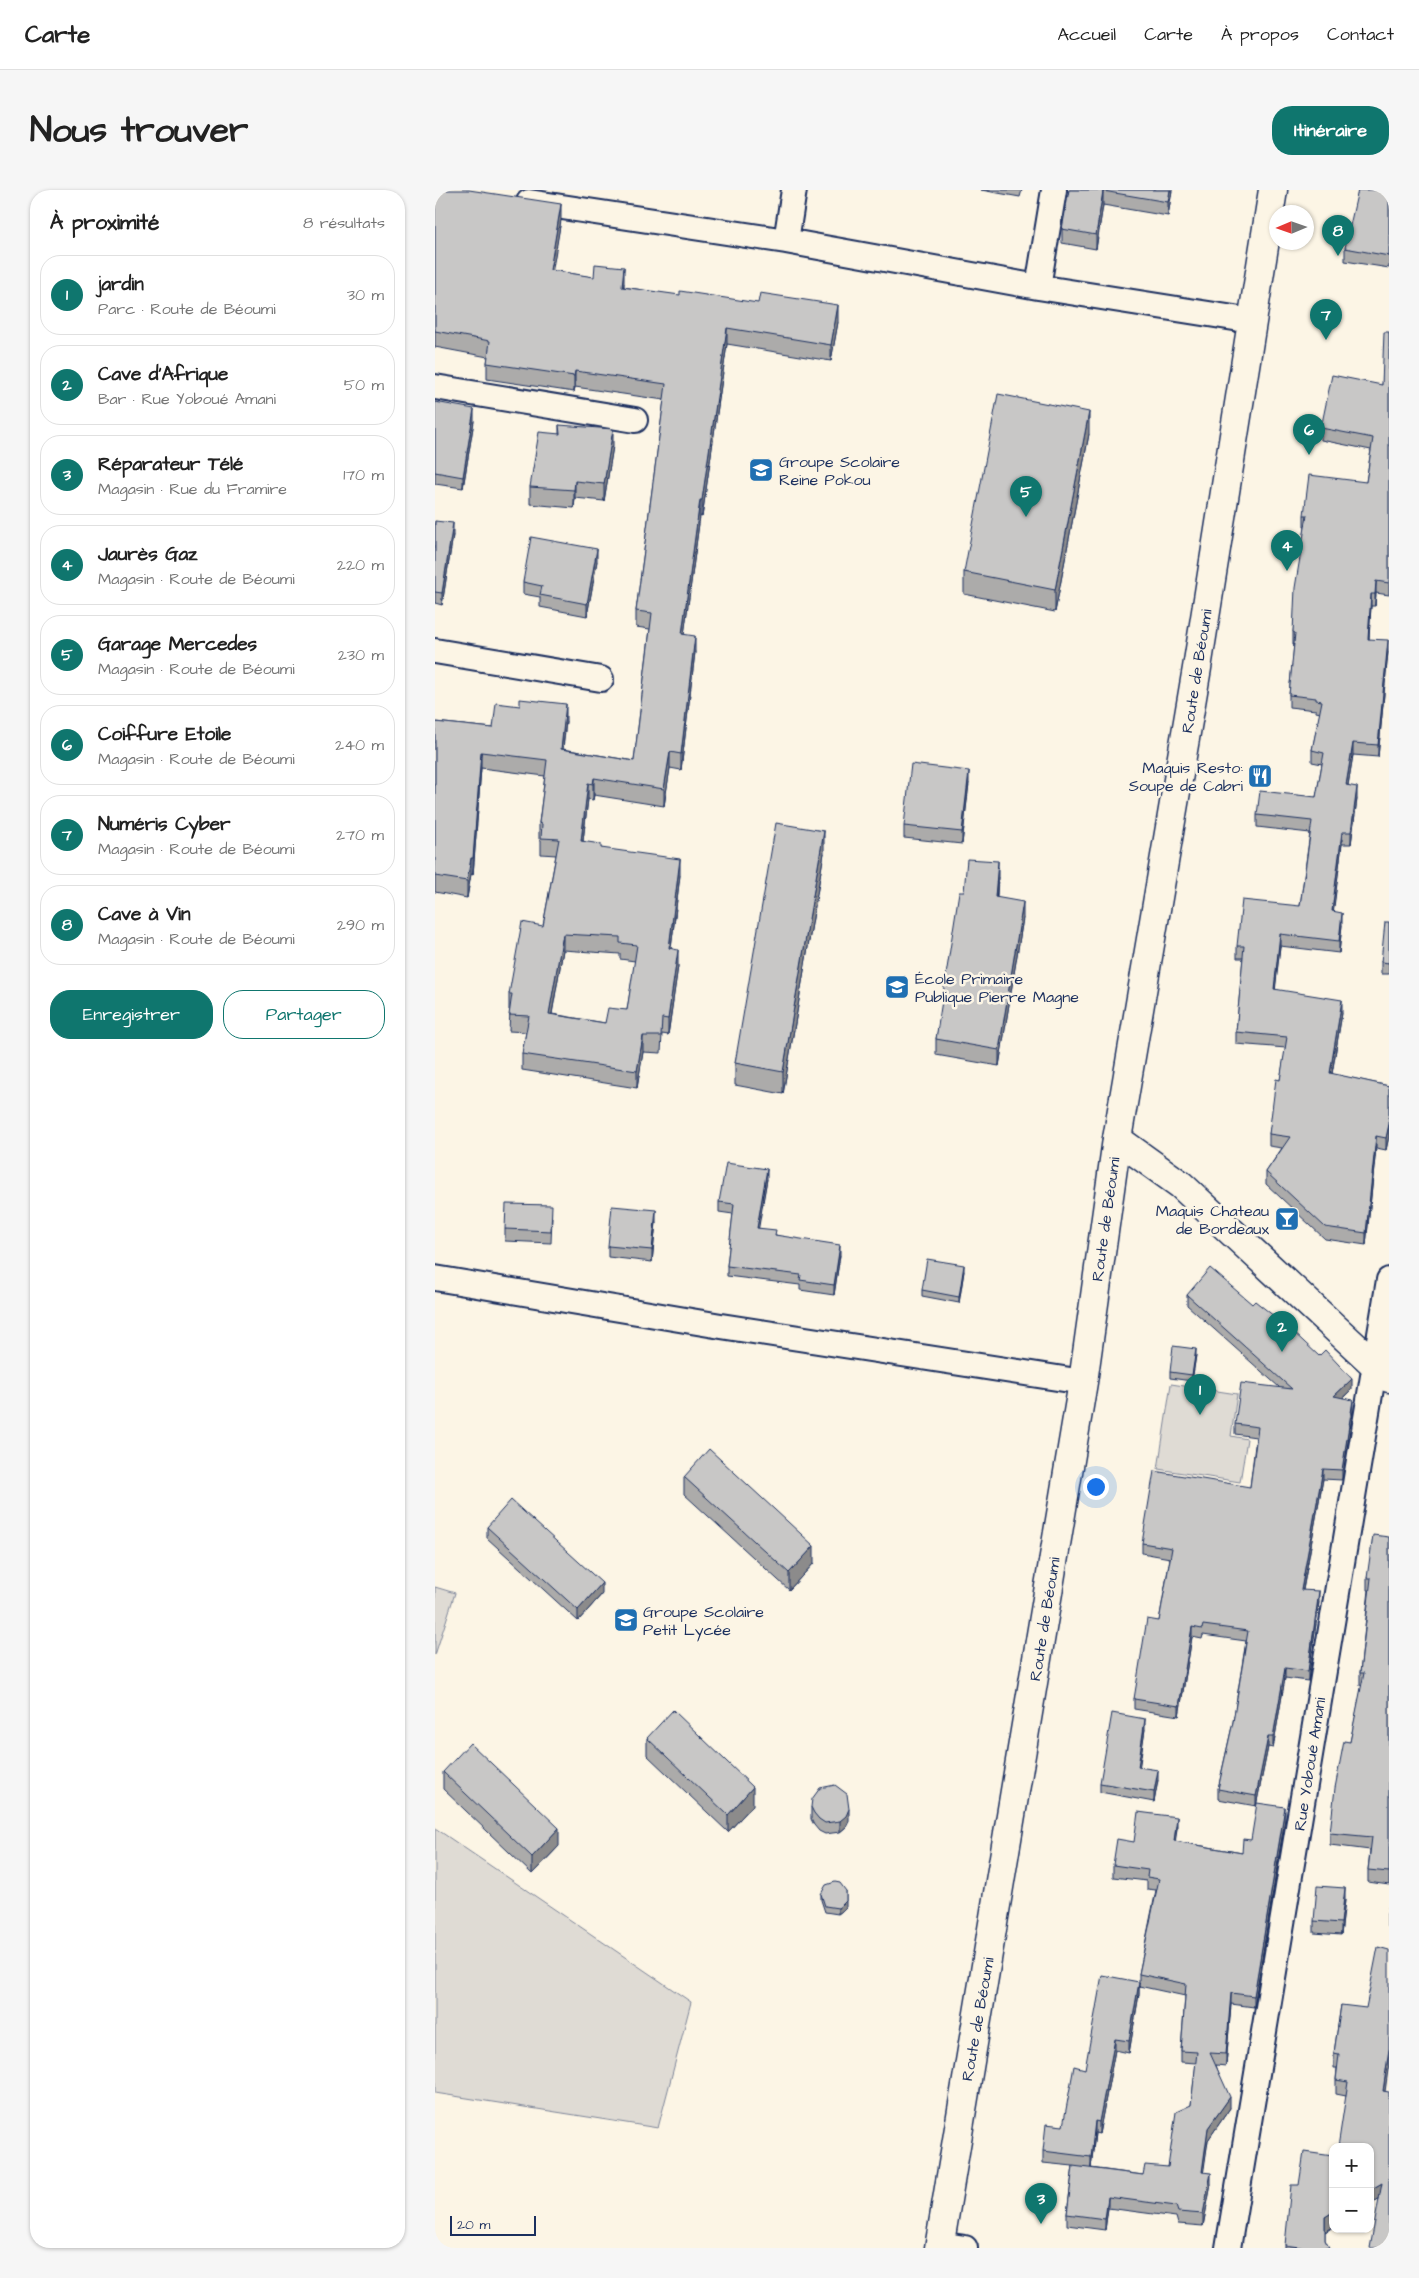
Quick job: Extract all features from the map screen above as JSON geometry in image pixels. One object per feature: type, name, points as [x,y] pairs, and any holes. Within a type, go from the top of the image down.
[{"type":"main road","name":"Route de Béoumi","points":[[948,2247],[1083,1382],[1117,1139],[1253,321],[1273,190]]},
{"type":"main road","points":[[1117,1139],[1181,1185],[1382,1371]]},
{"type":"street","points":[[785,241],[794,190]]},
{"type":"street","points":[[1038,287],[1054,190]]},
{"type":"street","points":[[503,198],[553,198],[1038,287],[1253,321]]},
{"type":"street","points":[[435,387],[635,420]]},
{"type":"street","points":[[435,652],[601,679]]},
{"type":"street","points":[[435,1278],[741,1329],[1083,1382]]},
{"type":"street","name":"Rue Yoboué Amani","points":[[1228,2248],[1382,1371],[1389,1280]]},
{"type":"shaded area","points":[[1171,1384],[1237,1394],[1231,1436],[1247,1439],[1240,1482],[1158,1469]]},
{"type":"shaded area","points":[[435,1587],[455,1593],[435,1655]]},
{"type":"shaded area","points":[[435,1828],[691,2002],[658,2128],[435,2093]]},
{"type":"building","points":[[435,190],[469,190],[561,204],[550,270],[594,277],[595,264],[624,267],[622,287],[680,295],[680,291],[758,303],[760,293],[838,305],[831,345],[727,328],[702,500],[700,500],[682,634],[695,636],[681,754],[670,752],[664,789],[594,778],[593,784],[588,783],[581,841],[601,844],[601,848],[680,859],[669,948],[678,950],[668,1019],[662,1018],[661,1036],[643,1036],[637,1071],[522,1054],[529,1016],[509,1015],[512,994],[509,994],[522,922],[543,926],[559,839],[541,838],[542,824],[539,823],[547,760],[481,752],[473,858],[471,858],[467,881],[435,876],[435,722],[493,728],[496,703],[520,706],[520,699],[566,704],[561,749],[634,761],[652,613],[636,611],[666,384],[575,371],[574,376],[487,363],[490,341],[435,331]],"holes":[[[563,934],[620,937],[620,943],[637,945],[627,1010],[608,1008],[605,1023],[549,1014]]]},
{"type":"building","points":[[1069,190],[1170,190],[1168,202],[1103,191],[1096,235],[1062,229]]},
{"type":"building","points":[[1358,190],[1389,190],[1389,256],[1345,248]]},
{"type":"building","points":[[1384,332],[1389,332],[1389,583],[1376,581],[1375,594],[1371,594],[1368,639],[1388,640],[1378,745],[1353,743],[1346,785],[1357,787],[1351,832],[1342,832],[1332,911],[1342,913],[1339,941],[1280,934],[1274,989],[1342,1000],[1330,1073],[1389,1086],[1389,1124],[1386,1138],[1376,1136],[1366,1233],[1325,1227],[1266,1172],[1290,1137],[1269,1134],[1276,1079],[1280,1080],[1287,1037],[1236,1032],[1244,946],[1237,946],[1242,900],[1300,906],[1312,821],[1257,815],[1260,791],[1316,797],[1324,753],[1312,750],[1322,701],[1316,700],[1316,698],[1289,695],[1295,633],[1293,632],[1295,588],[1307,515],[1304,515],[1309,475],[1366,482],[1373,438],[1321,428],[1332,375],[1382,385]]},
{"type":"building","points":[[998,394],[1089,412],[1055,590],[964,572]]},
{"type":"building","points":[[435,402],[474,409],[463,477],[435,472]]},
{"type":"building","points":[[559,425],[613,429],[604,484],[575,481],[574,490],[530,487],[539,432],[560,434]]},
{"type":"building","points":[[435,521],[453,523],[442,593],[435,592]]},
{"type":"building","points":[[531,537],[597,549],[587,604],[540,595],[542,586],[523,582]]},
{"type":"building","points":[[911,764],[969,771],[962,832],[904,826]]},
{"type":"building","points":[[776,823],[824,831],[783,1072],[735,1063]]},
{"type":"building","points":[[967,859],[998,861],[995,897],[1023,902],[999,1050],[936,1039],[959,892],[964,892]]},
{"type":"building","points":[[1385,922],[1389,922],[1389,963],[1381,962]]},
{"type":"building","points":[[726,1163],[767,1169],[757,1228],[776,1230],[775,1235],[840,1245],[834,1285],[800,1280],[801,1275],[727,1266],[734,1204],[719,1202]]},
{"type":"building","points":[[506,1204],[552,1205],[551,1231],[505,1229]]},
{"type":"building","points":[[612,1206],[656,1210],[652,1250],[608,1246]]},
{"type":"building","points":[[927,1259],[964,1265],[959,1297],[922,1290]]},
{"type":"building","points":[[1210,1268],[1252,1304],[1255,1301],[1289,1328],[1319,1356],[1325,1350],[1352,1379],[1334,1396],[1353,1400],[1342,1470],[1323,1469],[1301,1590],[1319,1591],[1308,1671],[1285,1668],[1273,1737],[1268,1737],[1256,1796],[1218,1789],[1233,1722],[1248,1631],[1203,1625],[1202,1629],[1192,1627],[1179,1706],[1134,1699],[1147,1619],[1159,1621],[1172,1548],[1142,1543],[1154,1471],[1250,1487],[1258,1427],[1235,1424],[1241,1383],[1292,1389],[1187,1295]]},
{"type":"building","points":[[1173,1346],[1196,1349],[1192,1375],[1170,1372]]},
{"type":"building","points":[[709,1449],[814,1546],[789,1573],[684,1477]]},
{"type":"building","points":[[511,1500],[602,1583],[578,1610],[487,1527]]},
{"type":"building","points":[[1373,1535],[1389,1537],[1389,1872],[1368,1870],[1372,1837],[1330,1833],[1335,1788],[1344,1741],[1350,1742],[1364,1673],[1360,1673],[1371,1578],[1367,1578]]},
{"type":"building","points":[[673,1710],[753,1787],[728,1815],[647,1738]]},
{"type":"building","points":[[1112,1713],[1145,1719],[1138,1767],[1158,1770],[1154,1792],[1100,1783]]},
{"type":"building","points":[[470,1743],[559,1828],[532,1857],[443,1772]]},
{"type":"building","points":[[835,1785],[847,1794],[849,1809],[846,1816],[840,1821],[825,1823],[814,1813],[811,1807],[812,1799],[820,1788]]},
{"type":"building","points":[[1257,1803],[1285,1807],[1254,1996],[1231,1993],[1226,2054],[1210,2053],[1230,2097],[1208,2128],[1202,2172],[1211,2173],[1203,2214],[1178,2212],[1176,2206],[1108,2197],[1105,2219],[1067,2214],[1073,2166],[1143,2175],[1145,2165],[1168,2167],[1176,2112],[1191,2105],[1197,2052],[1181,2051],[1186,1984],[1139,1974],[1159,1879],[1147,1877],[1148,1870],[1113,1865],[1117,1839],[1134,1842],[1138,1812],[1177,1817],[1174,1841],[1242,1853],[1243,1839],[1251,1840]]},
{"type":"building","points":[[835,1882],[840,1883],[846,1891],[846,1901],[838,1908],[825,1906],[821,1894],[826,1885]]},
{"type":"building","points":[[1317,1886],[1345,1888],[1341,1923],[1314,1921]]},
{"type":"building","points":[[1378,1947],[1389,1950],[1389,2049],[1383,2091],[1389,2092],[1389,2248],[1370,2248],[1382,2183],[1374,2188],[1374,2143],[1339,2143],[1348,2082],[1336,2080],[1339,2054],[1334,2053],[1341,2005],[1366,2008]]},
{"type":"building","points":[[1102,1975],[1139,1982],[1129,2041],[1115,2039],[1099,2122],[1095,2121],[1091,2157],[1043,2151],[1046,2124],[1063,2126],[1074,2066],[1085,2069]]},
{"type":"building","points":[[1304,2152],[1329,2155],[1329,2214],[1325,2217],[1325,2240],[1329,2248],[1306,2248],[1285,2245],[1291,2185],[1299,2185]]},
{"type":"place","name":"Cave à Vin","points":[[1338,256]]},
{"type":"place","name":"Numéris Cyber","points":[[1326,340]]},
{"type":"place","name":"Coiffure Etoile","points":[[1309,455]]},
{"type":"place","name":"Groupe Scolaire Reine Pokou","points":[[761,470]]},
{"type":"place","name":"Garage Mercedes","points":[[1026,517]]},
{"type":"place","name":"Jaurès Gaz","points":[[1287,571]]},
{"type":"place","name":"Maquis Resto: Soupe de Cabri","points":[[1260,776]]},
{"type":"place","name":"École Primaire Publique Pierre Magne","points":[[897,987]]},
{"type":"place","name":"Maquis Chateau de Bordeaux","points":[[1287,1219]]},
{"type":"place","name":"Cave d'Afrique","points":[[1282,1352]]},
{"type":"place","name":"jardin","points":[[1200,1415]]},
{"type":"place","name":"Groupe Scolaire Petit Lycée","points":[[626,1620]]},
{"type":"place","name":"Réparateur Télé","points":[[1041,2224]]}]
